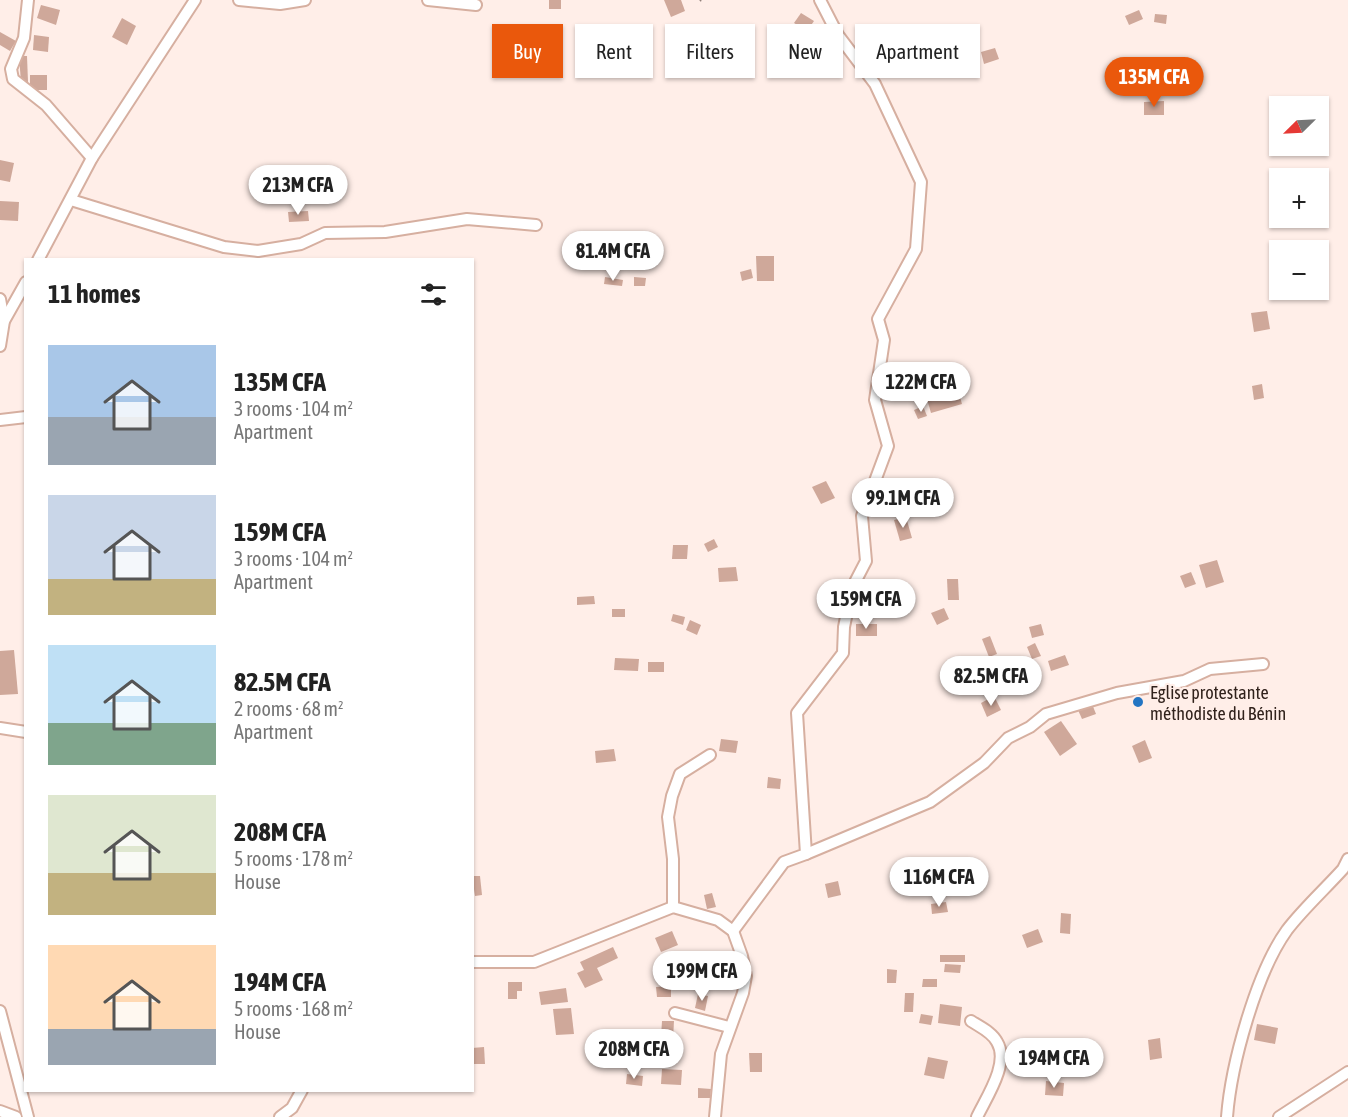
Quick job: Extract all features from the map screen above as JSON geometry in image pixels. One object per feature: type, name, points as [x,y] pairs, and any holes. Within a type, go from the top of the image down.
[{"type":"street","points":[[28,0],[24,38],[11,69],[14,79],[46,105],[92,158]]},
{"type":"street","points":[[39,258],[92,158],[195,0]]},
{"type":"street","points":[[239,0],[280,4],[305,0]]},
{"type":"street","points":[[428,0],[476,5]]},
{"type":"street","points":[[806,854],[797,713],[843,653],[844,627],[852,588],[866,561],[862,516],[888,446],[876,400],[884,340],[878,319],[916,249],[921,182],[874,84],[838,35],[819,0]]},
{"type":"street","points":[[71,200],[224,247],[258,251],[301,244],[325,233],[385,232],[467,219],[536,225]]},
{"type":"street","points":[[4,321],[24,286]]},
{"type":"street","points":[[0,298],[4,321],[0,346]]},
{"type":"street","points":[[0,420],[24,417]]},
{"type":"street","points":[[733,931],[784,862],[930,802],[984,763],[1008,738],[1030,727],[1046,714],[1118,693],[1184,681],[1210,669],[1263,664]]},
{"type":"street","points":[[0,728],[24,732]]},
{"type":"street","points":[[673,907],[673,859],[668,817],[672,796],[680,774],[710,755]]},
{"type":"street","points":[[1227,1117],[1229,1090],[1242,1036],[1271,958],[1287,930],[1343,869],[1348,859]]},
{"type":"street","points":[[474,962],[534,962],[673,907],[718,920],[733,931],[746,976],[743,993],[721,1054],[715,1117]]},
{"type":"street","points":[[0,1011],[28,1117]]},
{"type":"street","points":[[675,1013],[729,1027]]},
{"type":"street","points":[[971,1022],[993,1035],[999,1043],[1002,1056],[996,1078],[977,1117]]},
{"type":"street","points":[[1279,1117],[1348,1072]]},
{"type":"street","points":[[280,1117],[292,1108],[301,1092]]},
{"type":"street","points":[[0,1112],[16,1117]]},
{"type":"building","points":[[549,0],[561,0],[561,9],[549,9]]},
{"type":"building","points":[[664,0],[681,0],[685,11],[671,17]]},
{"type":"building","points":[[41,5],[60,10],[56,25],[37,18]]},
{"type":"building","points":[[1139,10],[1143,19],[1129,25],[1125,16]]},
{"type":"building","points":[[801,13],[814,21],[812,24],[794,23]]},
{"type":"building","points":[[1155,14],[1167,15],[1166,24],[1154,22]]},
{"type":"building","points":[[122,18],[136,26],[127,45],[112,37]]},
{"type":"building","points":[[0,32],[16,41],[10,51],[0,45]]},
{"type":"building","points":[[34,35],[49,37],[48,52],[33,50]]},
{"type":"building","points":[[995,48],[999,59],[984,64],[981,52]]},
{"type":"building","points":[[19,56],[27,56],[28,82],[21,82]]},
{"type":"building","points":[[30,75],[47,75],[47,90],[30,90]]},
{"type":"building","points":[[1164,101],[1164,115],[1144,115],[1144,102]]},
{"type":"building","points":[[0,160],[14,163],[10,182],[0,180]]},
{"type":"building","points":[[0,201],[19,202],[18,221],[0,220]]},
{"type":"building","points":[[308,211],[309,221],[289,222],[288,212]]},
{"type":"building","points":[[756,256],[774,256],[774,281],[757,281]]},
{"type":"building","points":[[751,269],[753,278],[742,281],[740,272]]},
{"type":"building","points":[[605,277],[623,280],[622,286],[604,284]]},
{"type":"building","points":[[634,277],[646,278],[645,286],[634,286]]},
{"type":"building","points":[[1267,311],[1270,329],[1254,332],[1251,313]]},
{"type":"building","points":[[1262,384],[1264,398],[1254,400],[1252,386]]},
{"type":"building","points":[[958,390],[962,404],[931,413],[927,399]]},
{"type":"building","points":[[923,406],[927,416],[918,419],[914,410]]},
{"type":"building","points":[[826,481],[835,498],[821,504],[812,487]]},
{"type":"building","points":[[906,517],[912,538],[900,541],[894,520]]},
{"type":"building","points":[[714,539],[718,547],[708,552],[704,544]]},
{"type":"building","points":[[673,545],[688,545],[687,559],[672,559]]},
{"type":"building","points":[[1217,560],[1224,582],[1206,588],[1199,565]]},
{"type":"building","points":[[736,567],[738,581],[719,582],[718,568]]},
{"type":"building","points":[[1191,572],[1196,584],[1185,588],[1180,576]]},
{"type":"building","points":[[947,579],[958,579],[959,600],[948,600]]},
{"type":"building","points":[[594,596],[595,604],[577,605],[577,597]]},
{"type":"building","points":[[944,608],[949,619],[937,625],[931,613]]},
{"type":"building","points":[[612,609],[625,609],[625,617],[612,617]]},
{"type":"building","points":[[673,614],[685,617],[683,625],[671,621]]},
{"type":"building","points":[[690,620],[701,625],[697,635],[686,630]]},
{"type":"building","points":[[856,624],[877,624],[877,636],[856,636]]},
{"type":"building","points":[[1041,624],[1044,635],[1032,638],[1029,627]]},
{"type":"building","points":[[990,636],[997,654],[989,657],[982,639]]},
{"type":"building","points":[[1035,643],[1041,656],[1032,659],[1027,647]]},
{"type":"building","points":[[14,650],[18,694],[0,695],[0,651]]},
{"type":"building","points":[[1065,655],[1069,665],[1051,671],[1048,661]]},
{"type":"building","points":[[615,658],[639,659],[638,671],[614,670]]},
{"type":"building","points":[[648,662],[664,662],[664,672],[648,672]]},
{"type":"building","points":[[994,696],[1001,710],[987,717],[981,703]]},
{"type":"building","points":[[1092,704],[1096,714],[1082,719],[1078,710]]},
{"type":"building","points":[[1061,721],[1077,744],[1060,756],[1044,732]]},
{"type":"building","points":[[721,739],[738,741],[736,753],[719,751]]},
{"type":"building","points":[[1145,740],[1152,758],[1139,763],[1132,746]]},
{"type":"building","points":[[614,749],[616,761],[596,763],[595,751]]},
{"type":"building","points":[[768,777],[781,779],[780,789],[767,788]]},
{"type":"building","points":[[474,876],[480,876],[482,895],[475,896]]},
{"type":"building","points":[[838,881],[841,895],[828,898],[825,884]]},
{"type":"building","points":[[712,893],[716,907],[707,909],[704,895]]},
{"type":"building","points":[[946,902],[948,912],[932,914],[931,904]]},
{"type":"building","points":[[1061,913],[1071,914],[1070,934],[1060,933]]},
{"type":"building","points":[[1038,929],[1043,942],[1027,948],[1022,935]]},
{"type":"building","points":[[672,931],[678,945],[661,952],[655,938]]},
{"type":"building","points":[[613,947],[618,958],[597,968],[603,980],[585,988],[577,973],[584,970],[580,962]]},
{"type":"building","points":[[940,955],[965,955],[965,962],[940,962]]},
{"type":"building","points":[[945,964],[961,965],[960,973],[944,972]]},
{"type":"building","points":[[887,969],[897,970],[896,983],[887,983]]},
{"type":"building","points":[[923,979],[937,979],[937,987],[922,987]]},
{"type":"building","points":[[508,982],[522,982],[522,991],[517,991],[517,999],[508,999]]},
{"type":"building","points":[[671,986],[671,997],[657,997],[656,987]]},
{"type":"building","points":[[566,988],[568,1002],[541,1005],[539,992]]},
{"type":"building","points":[[905,993],[914,993],[913,1012],[904,1012]]},
{"type":"building","points":[[698,994],[708,996],[705,1011],[695,1008]]},
{"type":"building","points":[[940,1004],[962,1007],[960,1026],[938,1023]]},
{"type":"building","points":[[571,1008],[574,1034],[556,1035],[553,1009]]},
{"type":"building","points":[[921,1014],[933,1016],[931,1025],[919,1023]]},
{"type":"building","points":[[662,1021],[674,1021],[673,1039],[661,1038]]},
{"type":"building","points":[[1257,1024],[1278,1028],[1275,1044],[1254,1040]]},
{"type":"building","points":[[1160,1038],[1162,1058],[1150,1060],[1148,1040]]},
{"type":"building","points":[[484,1047],[485,1064],[474,1064],[474,1048]]},
{"type":"building","points":[[749,1053],[762,1053],[762,1072],[750,1072]]},
{"type":"building","points":[[928,1057],[948,1061],[944,1079],[924,1075]]},
{"type":"building","points":[[1045,1060],[1056,1060],[1057,1075],[1046,1075]]},
{"type":"building","points":[[662,1069],[682,1070],[681,1085],[661,1084]]},
{"type":"building","points":[[627,1074],[643,1076],[642,1086],[626,1084]]},
{"type":"building","points":[[1046,1081],[1064,1083],[1063,1096],[1045,1095]]},
{"type":"building","points":[[698,1088],[711,1089],[710,1098],[698,1098]]},
{"type":"place","name":"Eglise protestante méthodiste du Bénin","points":[[1138,702]]}]
